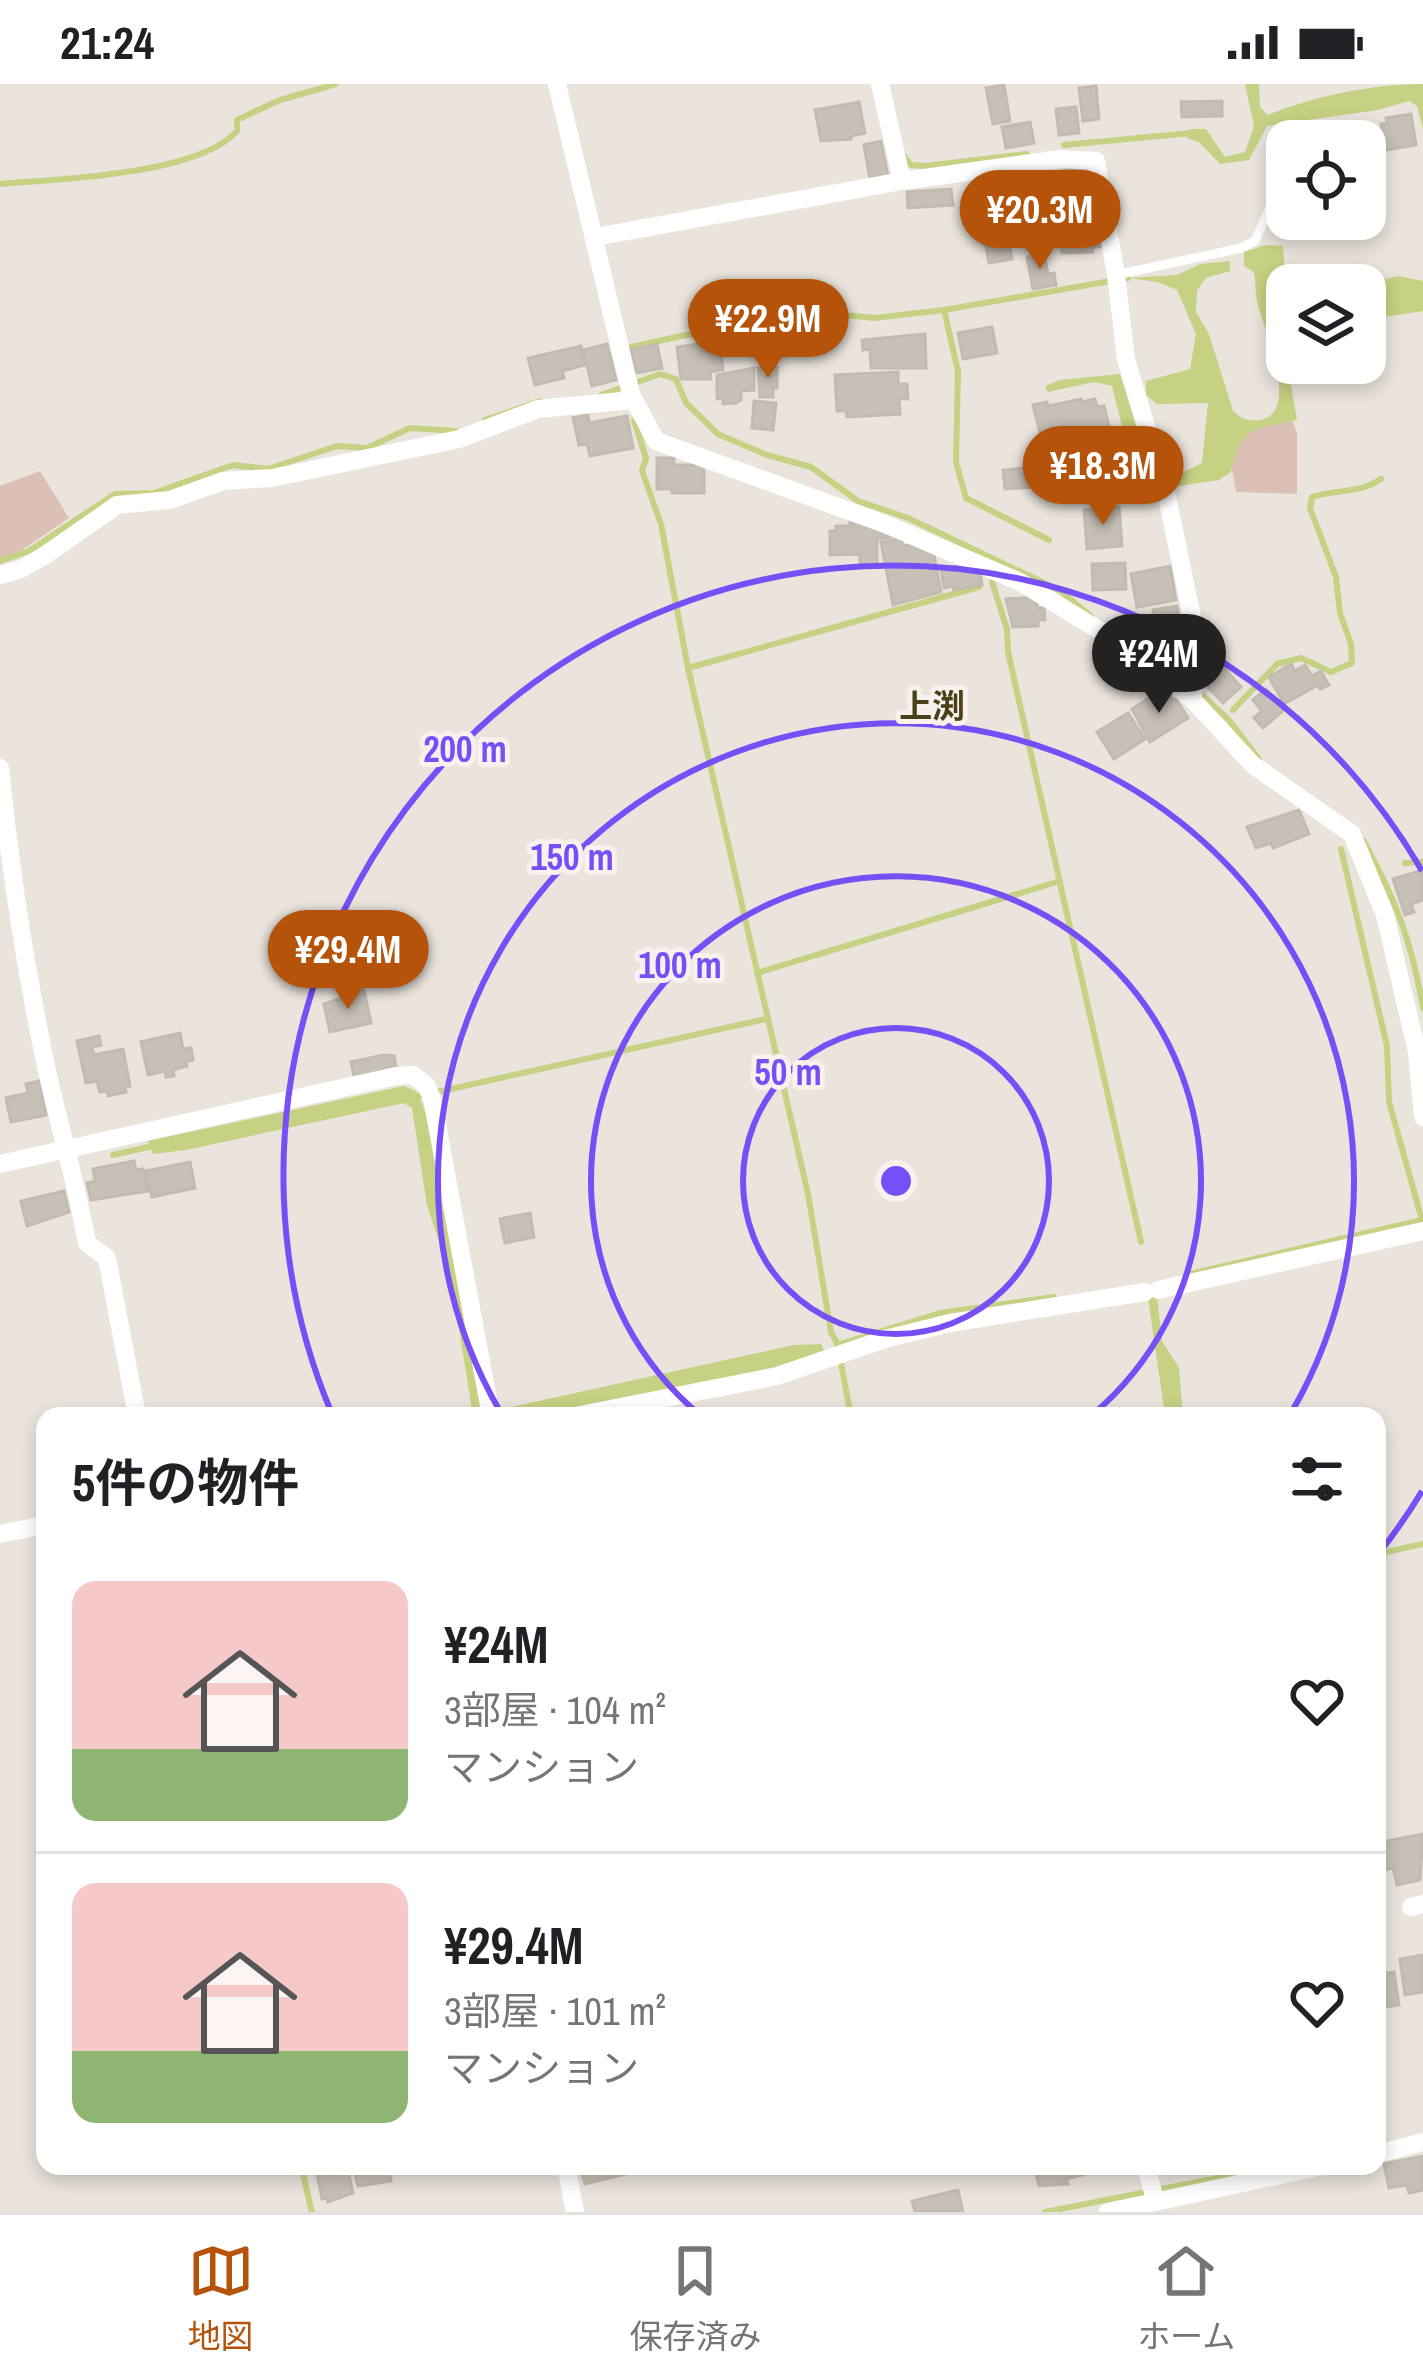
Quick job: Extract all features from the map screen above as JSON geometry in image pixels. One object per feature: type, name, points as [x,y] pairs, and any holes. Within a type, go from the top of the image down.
[{"type":"street","points":[[557,84],[630,391],[656,441],[884,524],[1020,582],[1120,643],[1192,699],[1253,765],[1352,834],[1385,915],[1417,1052],[1423,1117]]},
{"type":"street","points":[[880,84],[902,182]]},
{"type":"street","points":[[595,237],[902,182],[1060,159],[1096,161],[1126,359],[1165,490],[1201,660],[1192,699]]},
{"type":"street","points":[[0,575],[44,556],[117,505],[170,500],[223,481],[272,478],[459,439],[538,409],[630,391]]},
{"type":"street","points":[[0,768],[3,832],[47,1072],[87,1243],[107,1258],[135,1407]]},
{"type":"street","points":[[0,1164],[70,1163],[413,1075],[429,1092],[488,1407]]},
{"type":"street","points":[[620,1407],[777,1376],[950,1323],[1152,1291],[1423,1231]]},
{"type":"street","points":[[0,1534],[36,1527]]},
{"type":"street","points":[[1386,2152],[1423,2142]]},
{"type":"street","points":[[568,2175],[575,2212]]},
{"type":"street","points":[[1108,2212],[1151,2183],[1231,2175]]},
{"type":"lane","points":[[1117,281],[1240,248],[1255,241],[1266,216]]},
{"type":"shaded area","points":[[1245,84],[1259,84],[1260,107],[1268,115],[1344,92],[1423,84],[1423,129],[1417,106],[1409,101],[1309,120],[1266,120],[1249,160],[1220,164],[1199,142],[1187,138],[1189,129],[1206,129],[1225,157],[1245,152],[1254,126]]},
{"type":"shaded area","points":[[1283,246],[1284,264],[1266,264],[1266,331],[1254,272],[1244,266],[1244,252]]},
{"type":"shaded area","points":[[1230,261],[1230,271],[1206,278],[1197,290],[1196,312],[1209,334],[1233,411],[1251,420],[1272,414],[1279,386],[1291,384],[1297,420],[1270,425],[1245,437],[1231,472],[1219,480],[1179,486],[1172,478],[1202,463],[1208,403],[1157,404],[1146,395],[1146,381],[1190,369],[1196,334],[1177,290],[1128,278],[1177,275],[1200,264]]},
{"type":"shaded area","points":[[1386,279],[1423,281],[1423,311],[1386,317]]},
{"type":"shaded area","points":[[1120,374],[1149,467],[1131,462],[1112,386],[1094,382],[1048,392],[1045,386]]},
{"type":"shaded area","points":[[1290,415],[1297,433],[1297,494],[1236,492],[1226,433]]},
{"type":"shaded area","points":[[40,471],[69,518],[0,565],[0,486]]},
{"type":"shaded area","points":[[404,1086],[417,1092],[428,1118],[481,1407],[472,1407],[451,1279],[427,1205],[412,1108],[404,1103],[186,1150],[153,1154],[148,1141]]},
{"type":"shaded area","points":[[1157,1296],[1162,1341],[1179,1368],[1182,1407],[1164,1407],[1148,1298]]},
{"type":"shaded area","points":[[821,1344],[824,1351],[773,1370],[590,1407],[512,1407],[794,1345]]},
{"type":"building","points":[[1004,85],[1010,121],[993,124],[986,88]]},
{"type":"building","points":[[1096,86],[1099,119],[1083,121],[1079,88]]},
{"type":"building","points":[[1222,101],[1222,116],[1182,117],[1181,102]]},
{"type":"building","points":[[859,102],[865,133],[821,141],[815,110]]},
{"type":"building","points":[[1076,107],[1079,133],[1059,135],[1056,109]]},
{"type":"building","points":[[1411,114],[1416,145],[1386,150],[1386,118]]},
{"type":"building","points":[[1030,122],[1034,143],[1006,148],[1002,127]]},
{"type":"building","points":[[881,141],[888,176],[870,179],[864,145]]},
{"type":"building","points":[[1088,166],[1091,181],[1083,182],[1084,188],[1056,193],[1056,189],[1023,199],[1019,179]]},
{"type":"building","points":[[951,189],[953,205],[908,208],[907,192]]},
{"type":"building","points":[[1004,215],[1006,227],[1011,226],[1012,259],[989,263],[981,219]]},
{"type":"building","points":[[1097,220],[1102,246],[1092,248],[1093,252],[1062,253],[1058,233],[1065,232],[1064,226]]},
{"type":"building","points":[[1053,228],[1056,244],[1027,249],[1024,233]]},
{"type":"building","points":[[1044,254],[1056,285],[1033,289],[1027,257]]},
{"type":"building","points":[[992,327],[997,353],[963,359],[958,333]]},
{"type":"building","points":[[925,334],[926,368],[871,368],[870,349],[863,350],[862,340]]},
{"type":"building","points":[[714,342],[715,352],[721,351],[723,370],[710,372],[711,379],[681,379],[677,347]]},
{"type":"building","points":[[607,344],[616,380],[592,386],[583,350]]},
{"type":"building","points":[[657,344],[662,368],[636,373],[631,350]]},
{"type":"building","points":[[581,346],[585,365],[562,371],[564,378],[535,385],[528,358]]},
{"type":"building","points":[[777,367],[773,397],[760,397],[758,368]]},
{"type":"building","points":[[754,368],[754,390],[741,391],[736,403],[723,404],[723,398],[717,399],[717,375]]},
{"type":"building","points":[[898,372],[898,384],[907,384],[908,399],[899,399],[900,414],[847,417],[846,411],[837,411],[835,375]]},
{"type":"building","points":[[1095,399],[1097,407],[1104,406],[1111,434],[1101,437],[1100,430],[1066,438],[1064,432],[1042,441],[1033,405]]},
{"type":"building","points":[[754,401],[776,403],[773,430],[752,428]]},
{"type":"building","points":[[588,415],[589,423],[627,416],[633,448],[590,456],[587,444],[579,445],[573,418]]},
{"type":"building","points":[[1059,449],[1062,485],[1005,489],[1003,470],[1034,467],[1033,451]]},
{"type":"building","points":[[657,458],[674,458],[674,465],[704,465],[704,493],[657,489]]},
{"type":"building","points":[[1119,507],[1122,546],[1087,549],[1084,510]]},
{"type":"building","points":[[850,520],[895,536],[877,539],[877,567],[860,567],[860,554],[830,555],[830,531],[850,526]]},
{"type":"building","points":[[901,538],[903,546],[921,543],[923,552],[933,550],[941,592],[893,605],[881,542]]},
{"type":"building","points":[[1125,563],[1126,589],[1093,590],[1092,564]]},
{"type":"building","points":[[962,565],[980,572],[982,585],[944,588],[941,569]]},
{"type":"building","points":[[1170,566],[1176,600],[1137,607],[1131,574]]},
{"type":"building","points":[[1037,597],[1037,608],[1044,608],[1045,620],[1038,620],[1038,626],[1013,627],[1006,599]]},
{"type":"building","points":[[1177,606],[1182,636],[1159,641],[1153,610]]},
{"type":"building","points":[[1291,664],[1295,671],[1305,665],[1312,676],[1321,671],[1329,685],[1320,689],[1318,685],[1284,704],[1269,677]]},
{"type":"building","points":[[1224,668],[1241,687],[1223,703],[1206,685]]},
{"type":"building","points":[[1266,689],[1285,709],[1263,728],[1254,718],[1262,711],[1253,700]]},
{"type":"building","points":[[1154,695],[1159,703],[1170,696],[1176,699],[1188,718],[1150,742],[1132,709]]},
{"type":"building","points":[[1128,713],[1145,739],[1114,759],[1097,732]]},
{"type":"building","points":[[1299,810],[1309,834],[1273,848],[1271,843],[1256,848],[1247,827]]},
{"type":"building","points":[[1423,870],[1423,900],[1411,904],[1414,912],[1405,915],[1393,879]]},
{"type":"building","points":[[364,990],[371,1023],[330,1032],[324,1004]]},
{"type":"building","points":[[180,1033],[183,1049],[191,1048],[193,1060],[173,1070],[174,1076],[166,1077],[165,1071],[148,1075],[141,1042]]},
{"type":"building","points":[[99,1036],[101,1045],[92,1047],[94,1055],[123,1049],[130,1086],[125,1087],[126,1092],[108,1096],[107,1091],[100,1092],[97,1081],[86,1083],[77,1041]]},
{"type":"building","points":[[394,1056],[397,1071],[355,1080],[351,1062]]},
{"type":"building","points":[[39,1081],[46,1115],[11,1122],[6,1098],[28,1093],[26,1084]]},
{"type":"building","points":[[134,1161],[136,1170],[143,1169],[148,1191],[91,1200],[87,1183],[95,1181],[93,1169]]},
{"type":"building","points":[[190,1162],[195,1188],[152,1197],[146,1171]]},
{"type":"building","points":[[64,1191],[69,1212],[27,1226],[21,1201]]},
{"type":"building","points":[[530,1213],[534,1237],[505,1243],[500,1219]]},
{"type":"building","points":[[1423,1834],[1420,1880],[1397,1885],[1393,1868],[1386,1870],[1386,1841]]},
{"type":"building","points":[[1423,1955],[1423,1992],[1405,1995],[1400,1959]]},
{"type":"building","points":[[1394,1972],[1399,2005],[1386,2007],[1386,1973]]},
{"type":"building","points":[[1423,2156],[1423,2190],[1409,2193],[1407,2185],[1389,2188],[1386,2164]]},
{"type":"building","points":[[317,2175],[349,2175],[353,2193],[328,2202],[322,2199]]},
{"type":"building","points":[[355,2175],[390,2175],[391,2181],[358,2186]]},
{"type":"building","points":[[582,2175],[622,2175],[585,2184]]},
{"type":"building","points":[[1036,2175],[1082,2175],[1066,2179],[1068,2184],[1039,2186]]},
{"type":"building","points":[[958,2190],[963,2212],[915,2212],[912,2201]]},
{"type":"waterway","points":[[0,184],[91,177],[192,157],[237,131],[237,120],[280,100],[336,84]]},
{"type":"waterway","points":[[1064,145],[1191,133]]},
{"type":"waterway","points":[[904,156],[911,165],[925,166],[1027,154]]},
{"type":"waterway","points":[[631,347],[686,335],[817,324],[837,314],[874,318],[944,310],[1128,278]]},
{"type":"waterway","points":[[944,310],[958,371],[956,462],[966,498],[1049,540]]},
{"type":"waterway","points":[[601,395],[660,374],[676,379],[686,403],[718,434],[811,467],[858,501],[908,518],[1059,590],[1091,616]]},
{"type":"waterway","points":[[485,420],[540,401]]},
{"type":"waterway","points":[[634,420],[646,458],[642,471],[661,524],[688,668],[808,1194],[831,1332],[837,1343]]},
{"type":"waterway","points":[[0,561],[29,551],[115,494],[154,493],[233,465],[268,469],[337,446],[367,448],[410,428],[456,431]]},
{"type":"waterway","points":[[1233,710],[1277,664],[1301,658],[1331,672],[1352,663],[1336,577],[1310,508],[1312,497],[1381,479]]},
{"type":"waterway","points":[[992,582],[1007,629],[1008,652],[1141,1242]]},
{"type":"waterway","points":[[688,668],[979,587]]},
{"type":"waterway","points":[[1138,646],[1190,684]]},
{"type":"waterway","points":[[1200,693],[1259,759]]},
{"type":"waterway","points":[[1363,840],[1401,921],[1423,1008]]},
{"type":"waterway","points":[[1190,1274],[1422,1220],[1389,1102],[1387,1046],[1341,849]]},
{"type":"waterway","points":[[1405,863],[1423,862]]},
{"type":"waterway","points":[[757,973],[1060,881]]},
{"type":"waterway","points":[[419,1096],[766,1019]]},
{"type":"waterway","points":[[113,1155],[153,1146]]},
{"type":"waterway","points":[[837,1345],[940,1313],[1054,1297]]},
{"type":"waterway","points":[[840,1358],[849,1407]]},
{"type":"waterway","points":[[1386,1552],[1423,1544]]},
{"type":"waterway","points":[[303,2175],[312,2212]]},
{"type":"waterway","points":[[1045,2212],[1231,2175]]},
{"type":"district","name":"上渕","points":[[932,706]]}]
